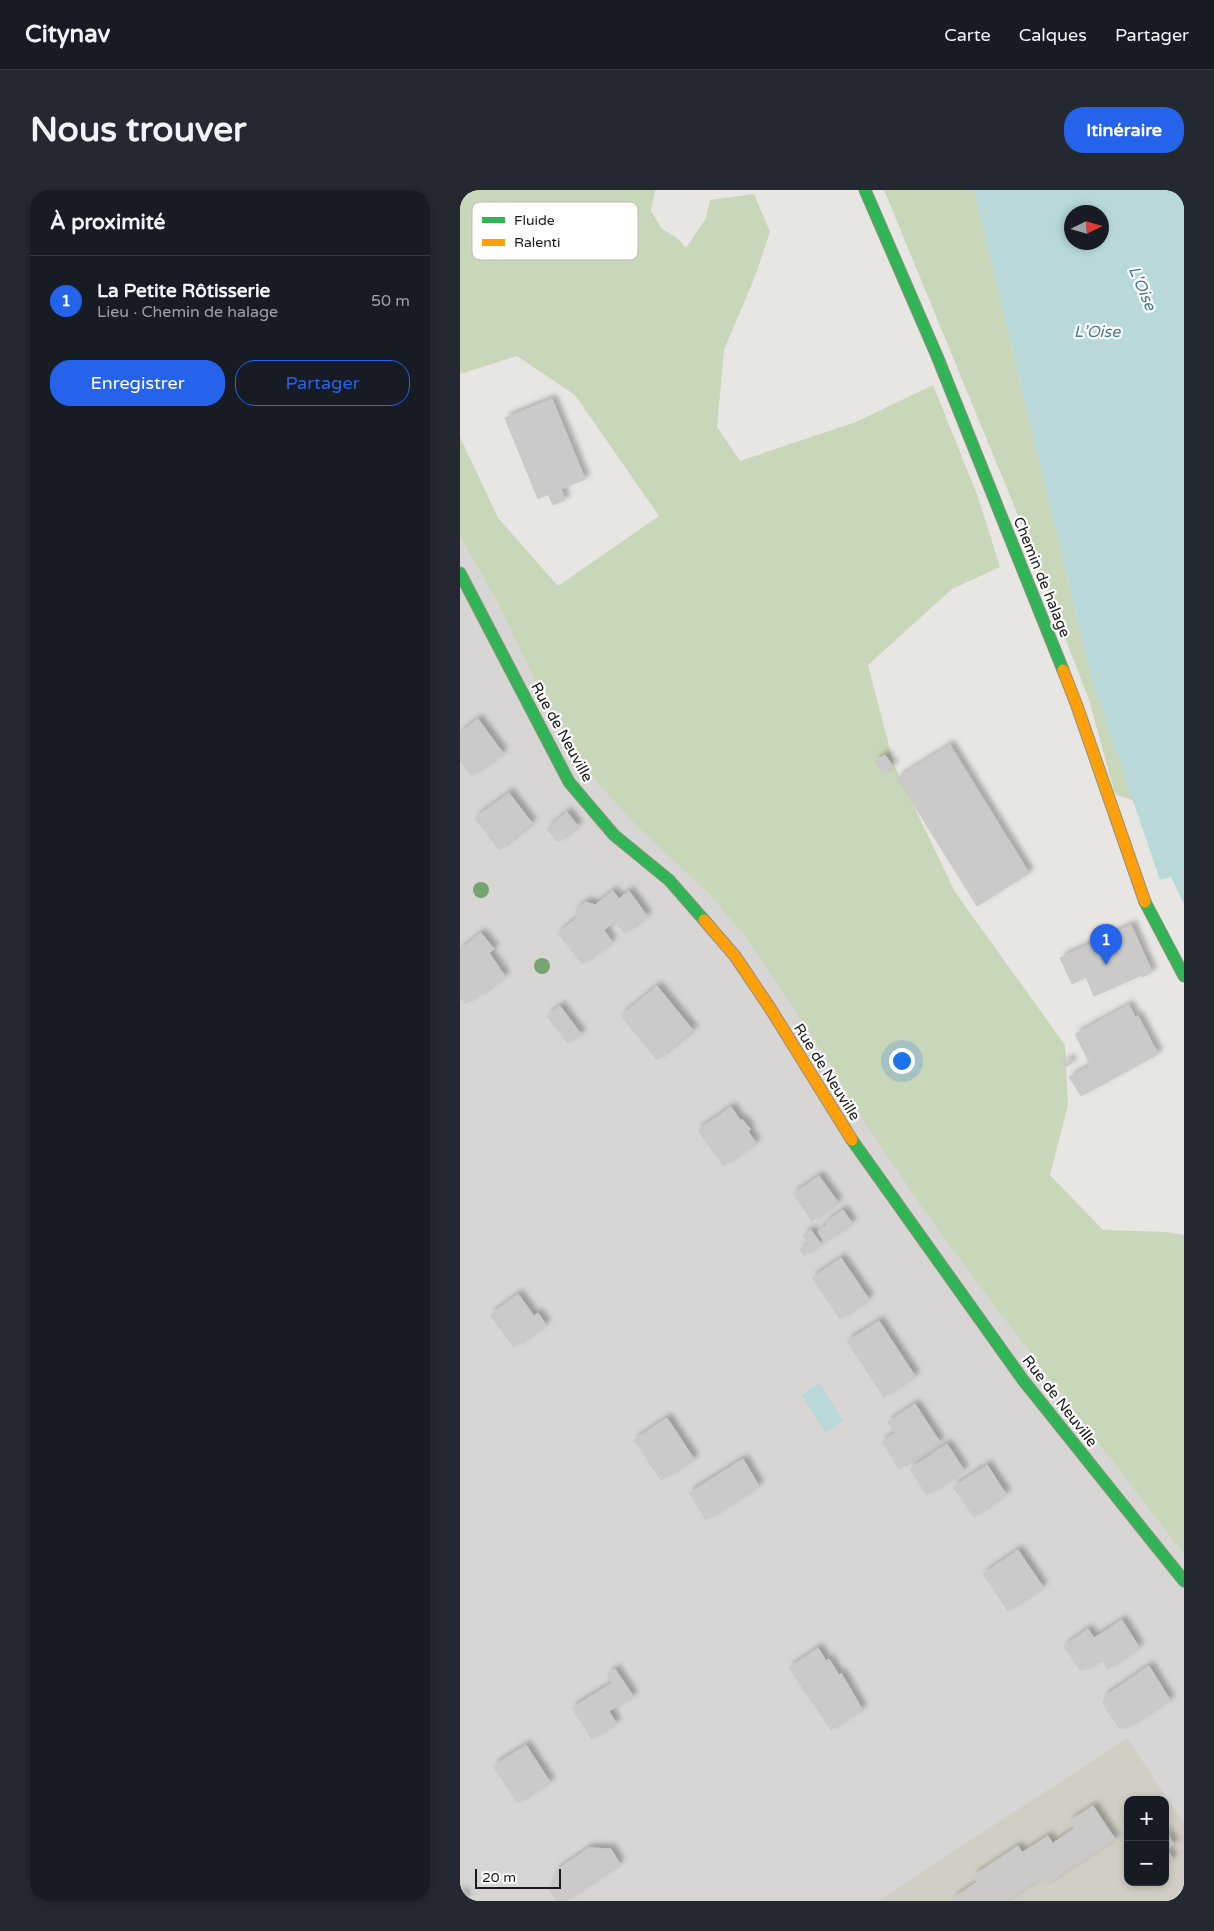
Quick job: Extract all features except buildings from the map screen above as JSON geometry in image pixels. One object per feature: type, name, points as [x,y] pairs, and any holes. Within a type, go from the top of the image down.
[{"type":"street","name":"Chemin de halage","points":[[865,190],[937,356],[1077,706],[1144,900],[1184,976]]},
{"type":"street","name":"Rue de Neuville","points":[[460,573],[569,782],[614,835],[669,880],[735,956],[770,1008],[860,1153],[932,1254],[1023,1380],[1184,1581]]},
{"type":"shaded area","points":[[460,537],[494,596],[547,704],[579,762],[709,894],[744,934],[825,1056],[854,1106],[996,1308],[1184,1555],[1184,1901],[460,1901]]},
{"type":"shaded area","points":[[1127,1738],[1165,1796],[1124,1796],[1124,1886],[1169,1886],[1169,1801],[1184,1824],[1184,1901],[878,1901]]},
{"type":"green space","points":[[460,190],[655,190],[651,211],[661,228],[677,238],[686,248],[706,218],[710,200],[754,194],[770,232],[756,274],[724,350],[717,427],[740,461],[856,422],[933,385],[978,497],[1000,567],[952,589],[868,665],[894,765],[955,892],[1065,1045],[1068,1105],[1050,1175],[1103,1230],[1167,1232],[1184,1235],[1184,1555],[924,1210],[854,1106],[825,1056],[744,935],[709,894],[635,824],[579,762],[547,704],[494,596],[460,537],[460,437],[498,518],[558,586],[659,516],[575,395],[517,356],[460,374]]},
{"type":"green space","points":[[884,190],[974,190],[1093,683],[1135,801],[1115,794],[1089,700],[1013,503]]},
{"type":"water","name":"L’Oise","points":[[974,190],[1184,190],[1184,904],[1171,877],[1160,880],[1093,683]]},
{"type":"water","points":[[819,1383],[843,1421],[826,1433],[802,1395]]},
{"type":"traffic: fast","points":[[865,190],[937,356],[1063,670]]},
{"type":"traffic: fast","points":[[460,573],[569,782],[614,835],[669,880],[704,920]]},
{"type":"traffic: fast","points":[[1145,902],[1184,976]]},
{"type":"traffic: fast","points":[[852,1140],[1023,1380],[1184,1581]]},
{"type":"traffic: slow","points":[[1063,670],[1145,902]]},
{"type":"traffic: slow","points":[[704,920],[735,956],[770,1008],[852,1140]]},
{"type":"place","name":"La Petite Rôtisserie","points":[[1106,965]]},
{"type":"water label","name":"L'Oise","points":[[1143,288]]}]
